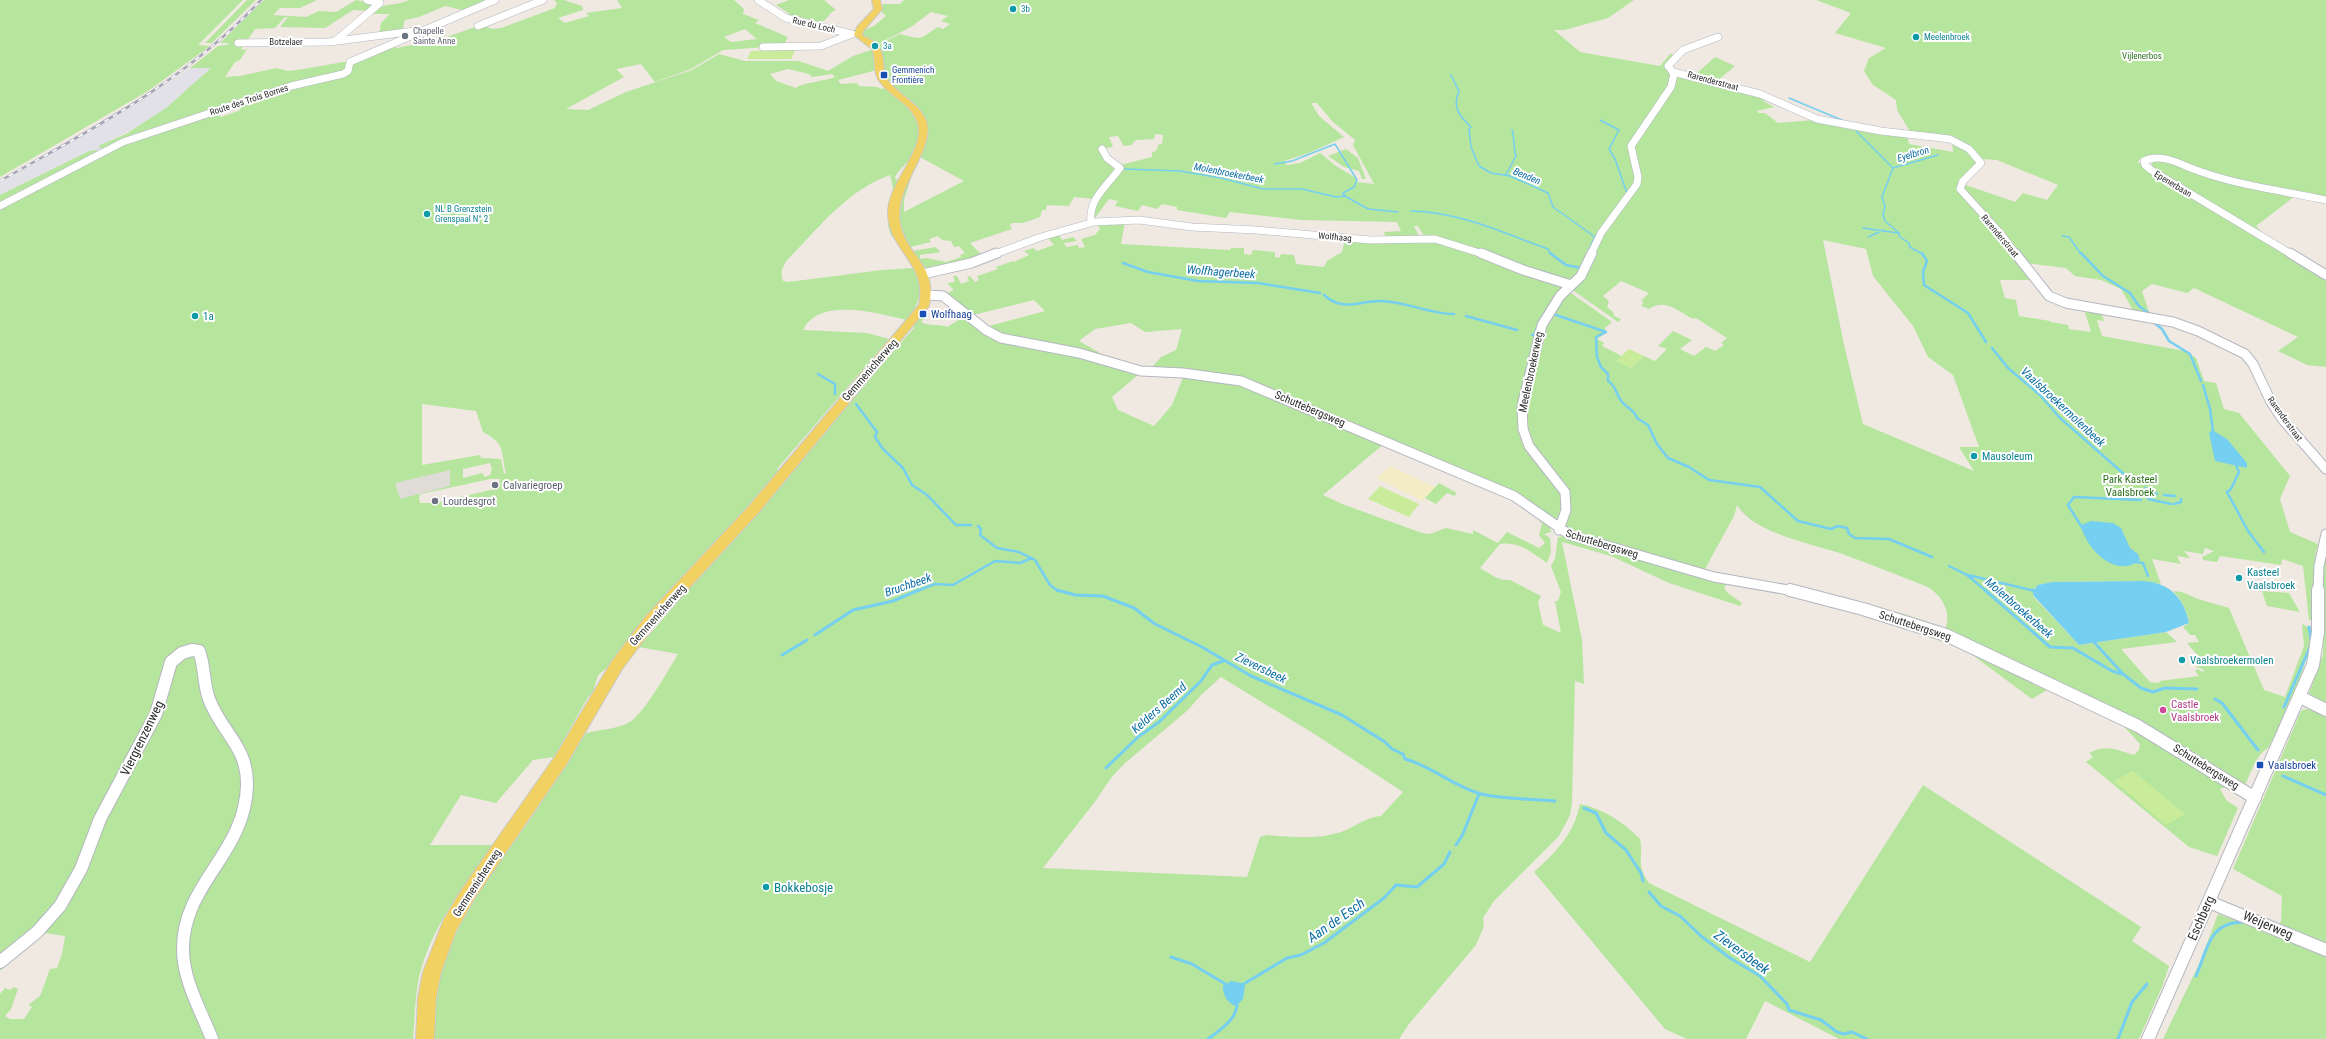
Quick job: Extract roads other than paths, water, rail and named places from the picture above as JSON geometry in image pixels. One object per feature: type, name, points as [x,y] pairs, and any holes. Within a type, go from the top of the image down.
[{"type":"main road","points":[[876,0],[879,5],[878,9],[854,34],[875,47],[882,78],[912,108],[923,127],[922,139],[895,197],[893,212],[895,227],[924,274],[928,286],[928,295]]},
{"type":"main road","name":"Gemmenicherweg","points":[[425,1039],[427,998],[432,972],[440,945],[450,925],[468,894],[557,766],[617,665],[651,620],[754,509],[915,319],[924,306],[928,295]]},
{"type":"street","points":[[334,42],[380,3],[367,0]]},
{"type":"street","name":"Route des Trois Bornes","points":[[0,206],[117,144],[291,86],[344,74],[348,71],[348,64],[350,62],[495,0]]},
{"type":"street","points":[[478,26],[543,0]]},
{"type":"street","name":"Rue du Loch","points":[[758,0],[773,8],[786,18],[854,34]]},
{"type":"street","name":"Botzelaer","points":[[238,43],[334,42],[425,30]]},
{"type":"street","points":[[763,47],[821,46],[854,34]]},
{"type":"street","name":"Meelenbroekerweg","points":[[1559,530],[1566,510],[1565,492],[1559,482],[1529,446],[1523,429],[1521,416],[1542,325],[1554,304],[1581,276],[1601,234],[1636,187],[1638,180],[1631,154],[1632,143],[1671,87],[1673,72],[1668,66],[1678,54],[1694,44],[1718,37]]},
{"type":"street","name":"Rarenderstraat","points":[[1673,72],[1694,76],[1760,94],[1780,101],[1817,119],[1893,133],[1940,137],[1958,142],[1969,149],[1982,162],[1962,181],[1960,189],[2001,234],[2046,294],[2066,302],[2173,322],[2198,331],[2245,354],[2250,359],[2276,410],[2326,469]]},
{"type":"street","points":[[1091,222],[1090,211],[1093,203],[1120,168],[1108,159],[1102,149]]},
{"type":"street","name":"Epenerbaan","points":[[2326,200],[2236,184],[2163,159],[2149,158],[2144,161],[2145,165],[2151,170],[2326,275]]},
{"type":"street","name":"Wolfhaag","points":[[924,274],[978,260],[1041,237],[1069,231],[1091,222],[1140,220],[1192,227],[1256,230],[1370,240],[1431,239],[1468,248],[1523,270],[1571,285]]},
{"type":"street","name":"Schuttebergsweg","points":[[928,295],[943,296],[986,330],[1001,338],[1079,353],[1141,372],[1183,373],[1241,380],[1504,491],[1535,509],[1559,530],[1591,542],[1714,577],[1823,599],[1896,618],[1946,635],[2119,716],[2255,798]]},
{"type":"street","points":[[2255,798],[2300,697],[2317,653],[2320,628],[2318,564],[2326,534]]},
{"type":"street","name":"Viergrenzenweg","points":[[0,962],[42,927],[62,902],[81,869],[100,819],[156,714],[171,662],[185,652],[199,651],[201,655],[202,676],[206,694],[243,758],[246,780],[245,803],[240,825],[235,836],[196,894],[189,913],[184,939],[183,955],[185,967],[212,1039]]},
{"type":"street","points":[[2300,697],[2326,710]]},
{"type":"street","name":"Eschberg","points":[[2148,1039],[2255,798]]},
{"type":"street","name":"Weijerweg","points":[[2209,902],[2326,950]]},
{"type":"water","points":[[2212,430],[2227,439],[2247,463],[2247,468],[2215,461],[2209,433]]},
{"type":"water","points":[[2091,521],[2113,523],[2121,528],[2130,548],[2138,554],[2140,560],[2131,565],[2121,566],[2112,564],[2103,559],[2089,543],[2081,525]]},
{"type":"water","points":[[2144,581],[2161,585],[2174,593],[2184,606],[2189,623],[2166,632],[2079,645],[2033,595],[2033,591],[2038,585],[2052,582]]},
{"type":"water","points":[[1231,981],[1242,983],[1245,986],[1243,999],[1236,1006],[1228,1001],[1223,992],[1223,986]]},
{"type":"waterway","name":"Benden","points":[[1451,75],[1459,91],[1456,102],[1458,111],[1471,127],[1469,129],[1471,147],[1479,166],[1491,173],[1510,176],[1548,193],[1553,207],[1595,237]]},
{"type":"waterway","name":"Vaalsbroekermolenbeek","points":[[1789,98],[1844,121]]},
{"type":"waterway","points":[[1600,120],[1619,130],[1609,149],[1615,159],[1627,193],[1625,195]]},
{"type":"waterway","points":[[1506,175],[1516,156],[1512,130]]},
{"type":"waterway","name":"Vaalsbroekermolenbeek","points":[[1856,131],[1893,168]]},
{"type":"waterway","points":[[1275,164],[1292,161],[1335,144],[1357,180],[1354,187],[1343,193],[1345,196]]},
{"type":"waterway","name":"Eyelbron","points":[[1893,168],[1938,155]]},
{"type":"waterway","name":"Vaalsbroekermolenbeek","points":[[1893,168],[1882,197],[1885,206],[1883,215],[1885,221],[1899,233],[1900,237],[1909,243],[1910,247],[1922,254]]},
{"type":"waterway","name":"Molenbroekerbeek","points":[[1125,169],[1180,171],[1221,178],[1263,189],[1302,189],[1336,197],[1345,196]]},
{"type":"waterway","name":"Molenbroekerbeek","points":[[1345,196],[1368,209],[1398,212]]},
{"type":"waterway","name":"Molenbroekerbeek","points":[[1411,211],[1447,215],[1481,224],[1548,249],[1550,254]]},
{"type":"waterway","points":[[1863,228],[1882,231]]},
{"type":"waterway","points":[[1868,237],[1882,231]]},
{"type":"waterway","points":[[1882,231],[1898,233]]},
{"type":"waterway","points":[[2062,236],[2069,237],[2081,254]]},
{"type":"waterway","name":"Benden","points":[[1588,252],[1595,237]]},
{"type":"waterway","name":"Molenbroekerbeek","points":[[1550,253],[1566,265],[1581,268]]},
{"type":"waterway","name":"Vaalsbroekermolenbeek","points":[[1922,253],[1927,261],[1923,272],[1924,285],[1968,313],[1986,342]]},
{"type":"waterway","points":[[2081,253],[2103,276],[2130,293],[2139,306],[2151,315]]},
{"type":"waterway","name":"Wolfhagerbeek","points":[[1123,263],[1148,272],[1198,281],[1258,283],[1320,293]]},
{"type":"waterway","name":"Wolfhagerbeek","points":[[1324,295],[1331,300],[1344,304],[1380,301],[1398,303],[1435,312],[1454,314]]},
{"type":"waterway","name":"Molenbroekerbeek","points":[[1540,321],[1550,305]]},
{"type":"waterway","name":"Molenbroekerbeek","points":[[1553,314],[1606,332],[1596,337],[1597,357],[1601,367],[1608,374],[1608,381],[1613,385],[1620,399],[1633,411],[1637,418],[1648,425],[1657,444],[1668,458],[1689,467],[1709,480],[1760,487],[1798,521],[1831,529],[1838,526],[1847,528],[1849,534],[1855,538],[1889,539],[1932,557]]},
{"type":"waterway","name":"Wolfhagerbeek","points":[[1466,316],[1517,330]]},
{"type":"waterway","points":[[2153,322],[2162,329],[2169,341],[2190,354],[2201,381]]},
{"type":"waterway","name":"Wolfhagerbeek","points":[[1532,335],[1534,335],[1538,325]]},
{"type":"waterway","name":"Vaalsbroekermolenbeek","points":[[1992,348],[2008,368],[2040,395],[2059,417],[2125,475]]},
{"type":"waterway","name":"Zieversbeek","points":[[818,374],[835,384],[835,394]]},
{"type":"waterway","points":[[2203,385],[2210,409],[2213,431]]},
{"type":"waterway","name":"Zieversbeek","points":[[856,404],[877,432],[875,437],[883,449],[903,468],[912,485],[927,495],[956,525],[971,525]]},
{"type":"waterway","points":[[2236,465],[2239,472],[2231,489],[2227,492],[2248,531],[2264,552]]},
{"type":"waterway","name":"Vaalsbroekermolenbeek","points":[[2128,478],[2137,483]]},
{"type":"waterway","name":"Vaalsbroekermolenbeek","points":[[2145,488],[2157,494]]},
{"type":"waterway","name":"Vaalsbroekermolenbeek","points":[[2164,495],[2175,496]]},
{"type":"waterway","name":"Vaalsbroekermolenbeek","points":[[2083,529],[2068,505],[2074,497],[2141,500]]},
{"type":"waterway","name":"Vaalsbroekermolenbeek","points":[[2148,499],[2171,504]]},
{"type":"waterway","name":"Vaalsbroekermolenbeek","points":[[2174,504],[2181,502],[2181,499]]},
{"type":"waterway","name":"Zieversbeek","points":[[978,526],[981,529],[980,535],[997,548],[1019,552],[1031,558]]},
{"type":"waterway","name":"Bruchbeek","points":[[917,591],[935,584],[953,585],[995,561],[1020,563],[1031,558]]},
{"type":"waterway","name":"Zieversbeek","points":[[1031,558],[1035,560],[1050,585],[1058,591]]},
{"type":"waterway","name":"Vaalsbroekermolenbeek","points":[[2135,562],[2143,563],[2148,576]]},
{"type":"waterway","name":"Molenbroekerbeek","points":[[1949,566],[1967,575],[1986,591]]},
{"type":"waterway","points":[[1968,575],[2035,591],[2032,590]]},
{"type":"waterway","name":"Bruchbeek","points":[[815,635],[853,610],[893,601],[919,590]]},
{"type":"waterway","name":"Zieversbeek","points":[[1057,590],[1075,595],[1103,596],[1134,608],[1155,624],[1202,647],[1251,676],[1342,715],[1385,742],[1392,749],[1403,754],[1405,759],[1424,766],[1468,790],[1485,795],[1555,801]]},
{"type":"waterway","name":"Molenbroekerbeek","points":[[1985,590],[2050,647],[2073,648],[2112,671],[2122,674]]},
{"type":"waterway","points":[[2309,627],[2311,639]]},
{"type":"waterway","name":"Bruchbeek","points":[[782,655],[807,640]]},
{"type":"waterway","name":"Vaalsbroekermolenbeek","points":[[2093,641],[2123,674],[2141,688],[2153,692],[2165,688],[2197,689]]},
{"type":"waterway","points":[[2284,707],[2310,647]]},
{"type":"waterway","name":"Kelders Beemd","points":[[1106,768],[1138,737],[1159,722],[1201,681],[1212,665],[1223,661]]},
{"type":"waterway","name":"Vaalsbroekermolenbeek","points":[[2215,699],[2222,703],[2258,750]]},
{"type":"waterway","name":"Vaalsbroekermolenbeek","points":[[2283,776],[2326,795]]},
{"type":"waterway","name":"Aan de Esch","points":[[1456,845],[1462,836],[1479,794]]},
{"type":"waterway","name":"Zieversbeek","points":[[1584,808],[1596,813],[1606,833],[1626,850],[1641,873],[1643,881]]},
{"type":"waterway","name":"Aan de Esch","points":[[1242,985],[1287,958],[1301,955],[1324,943],[1384,898],[1396,885],[1417,887],[1444,864],[1450,852]]},
{"type":"waterway","name":"Zieversbeek","points":[[1649,892],[1661,906],[1680,916],[1701,936],[1730,958],[1760,976],[1787,1004],[1789,1010],[1821,1020],[1837,1032],[1844,1034],[1852,1032],[1867,1039]]},
{"type":"waterway","name":"Zieversbeek","points":[[2196,976],[2207,947],[2216,932],[2232,923],[2244,922]]},
{"type":"waterway","points":[[1171,957],[1192,964],[1227,985]]},
{"type":"waterway","name":"Zieversbeek","points":[[2118,1039],[2132,1002],[2147,984]]},
{"type":"waterway","name":"Aan de Esch","points":[[1208,1039],[1223,1028],[1235,1014],[1237,1002]]},
{"type":"railway","points":[[0,181],[105,121],[170,79],[201,56],[261,0]]},
{"type":"place","name":"3b","points":[[1013,9]]},
{"type":"place","name":"Chapelle Sainte Anne","points":[[405,36]]},
{"type":"place","name":"Meelenbroek","points":[[1916,37]]},
{"type":"place","name":"3a","points":[[875,46]]},
{"type":"place","name":"Gemmenich Frontière","points":[[884,75]]},
{"type":"place","name":"NL B Grenzstein Grenspaal N° 2","points":[[427,214]]},
{"type":"place","name":"Wolfhaag","points":[[923,314]]},
{"type":"place","name":"1a","points":[[195,316]]},
{"type":"place","name":"Mausoleum","points":[[1974,456]]},
{"type":"place","name":"Calvariegroep","points":[[495,485]]},
{"type":"place","name":"Lourdesgrot","points":[[435,501]]},
{"type":"place","name":"Kasteel Vaalsbroek","points":[[2239,578]]},
{"type":"place","name":"Vaalsbroekermolen","points":[[2182,660]]},
{"type":"place","name":"Castle Vaalsbroek","points":[[2163,710]]},
{"type":"place","name":"Vaalsbroek","points":[[2260,765]]},
{"type":"place","name":"Bokkebosje","points":[[766,887]]},
{"type":"park label","name":"Vijlenerbos","points":[[2142,56]]},
{"type":"park label","name":"Park Kasteel Vaalsbroek","points":[[2130,485]]}]
